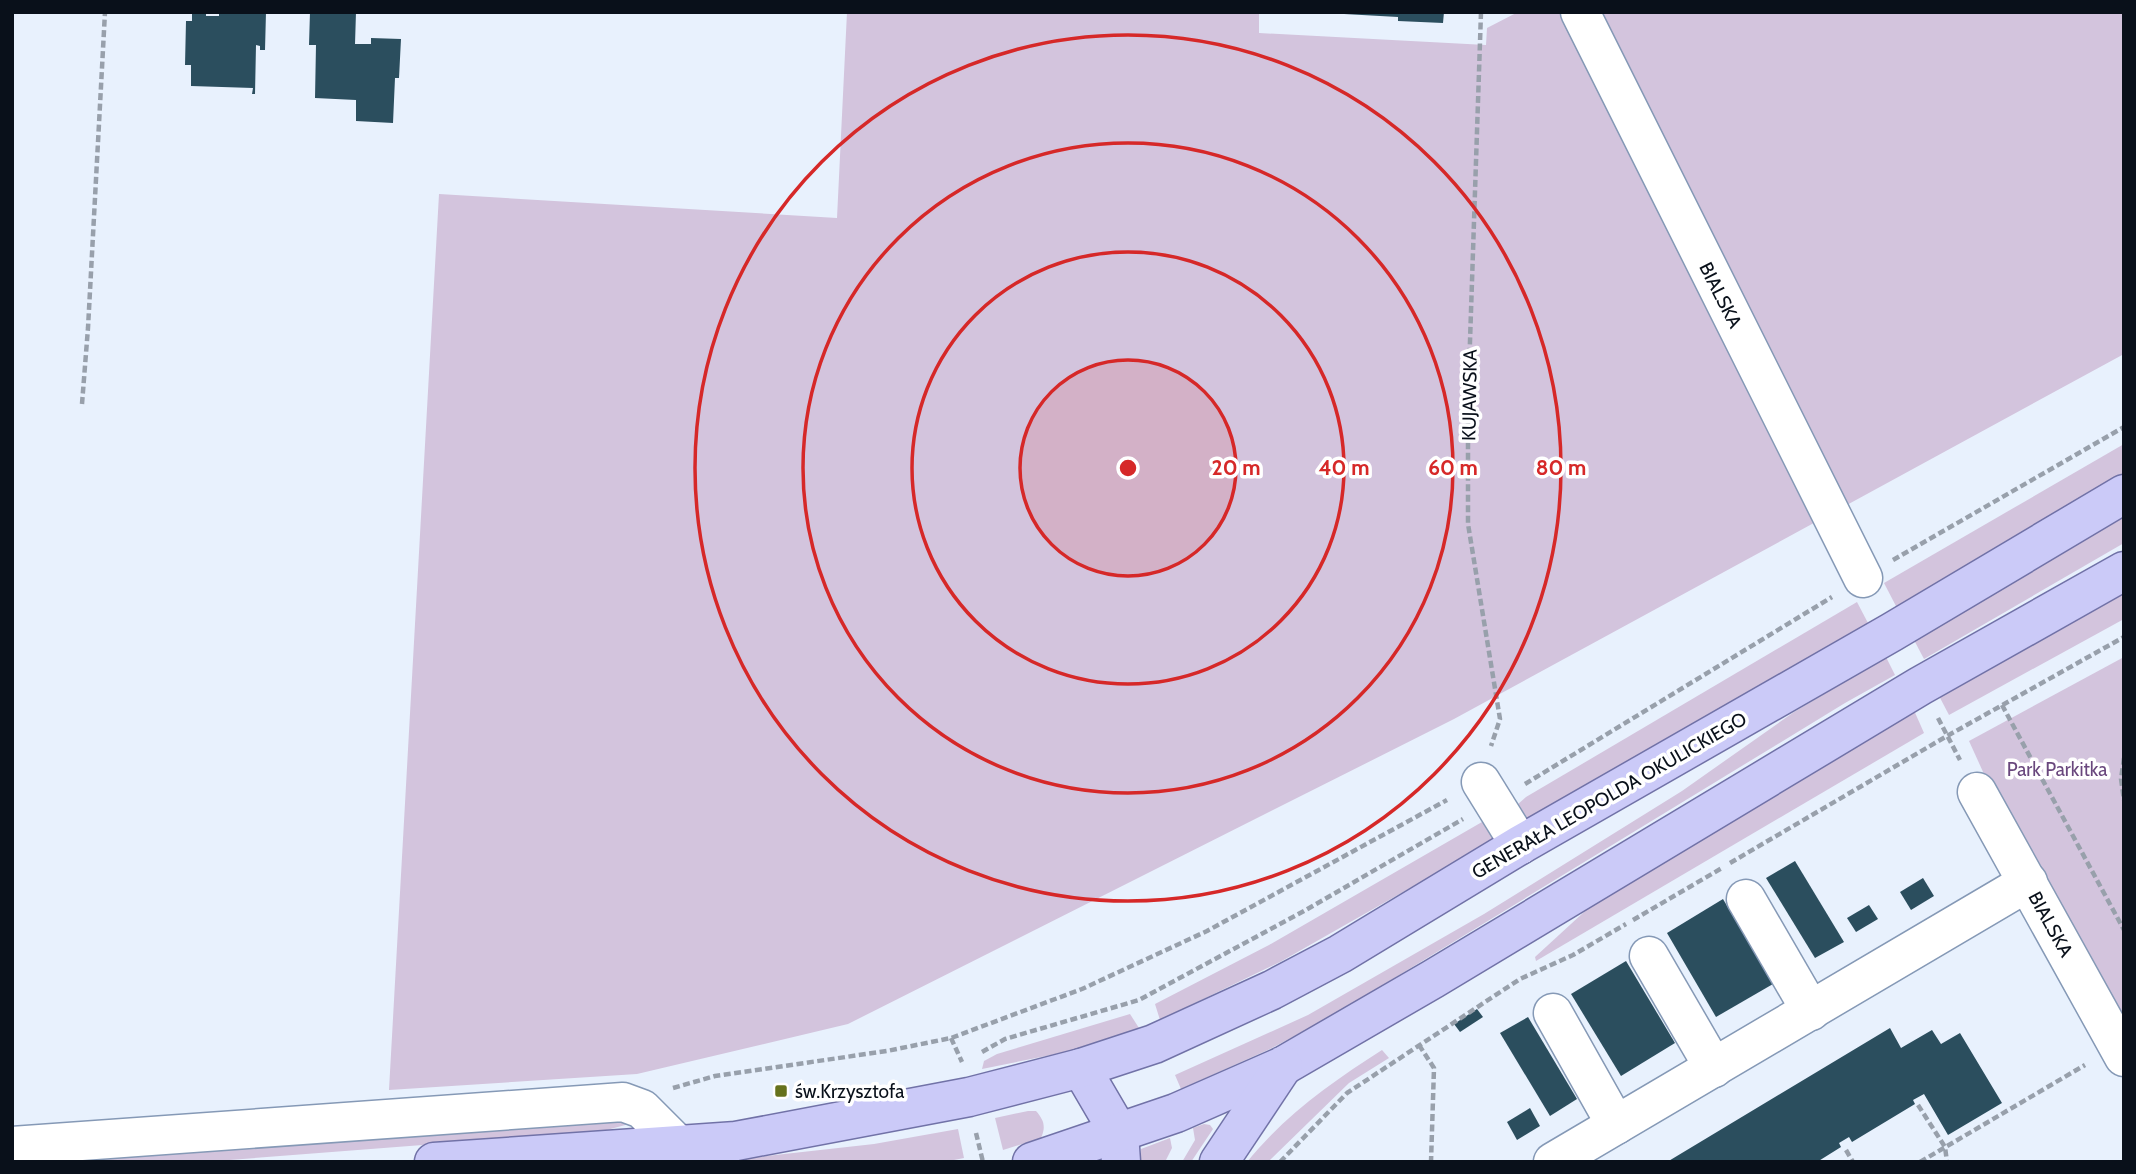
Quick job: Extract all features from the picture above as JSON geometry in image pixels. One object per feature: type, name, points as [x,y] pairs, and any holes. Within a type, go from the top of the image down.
[{"type":"main road","name":"GENERAŁA LEOPOLDA OKULICKIEGO","points":[[434,1162],[736,1141],[926,1106],[1082,1068],[1154,1044],[1272,990],[1340,954],[1520,845],[1892,632],[2124,494]]},
{"type":"main road","points":[[1032,1162],[1120,1147],[1176,1113],[1283,1066],[1433,979],[1920,686],[2124,571]]},
{"type":"main road","points":[[1219,1162],[1283,1066]]},
{"type":"main road","points":[[1082,1068],[1120,1147]]},
{"type":"main road","points":[[1078,1154],[1082,1068]]},
{"type":"street","name":"BIALSKA","points":[[1580,12],[1863,578]]},
{"type":"street","name":"BIALSKA","points":[[1977,792],[2124,1057]]},
{"type":"street","points":[[1478,797],[1520,845]]},
{"type":"street","points":[[1553,1162],[2028,882]]},
{"type":"street","points":[[1746,900],[1811,1011]]},
{"type":"street","points":[[1649,956],[1714,1068]]},
{"type":"street","points":[[1553,1013],[1616,1125]]},
{"type":"street","points":[[12,1146],[623,1102],[642,1109],[678,1145]]},
{"type":"path","points":[[82,404],[105,12]]},
{"type":"path","name":"KUJAWSKA","points":[[1478,797],[1500,719],[1468,524],[1468,401],[1481,12]]},
{"type":"path","points":[[1523,785],[1863,578],[2124,428]]},
{"type":"path","points":[[2124,637],[2002,705],[2124,930]]},
{"type":"path","points":[[1934,712],[1977,792]]},
{"type":"path","points":[[2124,758],[2121,779],[2124,800]]},
{"type":"path","points":[[951,1038],[963,1063],[1005,1039],[1139,1000],[1304,911],[1478,797]]},
{"type":"path","points":[[623,1102],[715,1076],[887,1051],[951,1038],[1082,989],[1207,931],[1338,857],[1478,797]]},
{"type":"path","points":[[1419,1045],[1434,1068],[1431,1162]]},
{"type":"path","points":[[1920,1162],[2056,1082]]},
{"type":"path","points":[[1918,1105],[1945,1147],[1947,1162]]},
{"type":"path","points":[[973,1123],[983,1162]]},
{"type":"path","points":[[1846,1150],[1853,1162]]},
{"type":"green space","points":[[847,12],[1259,12],[1259,33],[1486,45],[1487,28],[1518,12],[2124,12],[2124,354],[1454,719],[848,1024],[637,1074],[389,1090],[439,194],[837,218]]},
{"type":"green space","points":[[2124,444],[2124,473],[1897,608],[1884,583]]},
{"type":"green space","points":[[2124,517],[2124,543],[1924,659],[1914,640]]},
{"type":"green space","points":[[2124,590],[2124,619],[1949,715],[1938,694]]},
{"type":"green space","points":[[1857,602],[1869,625],[1534,820],[1524,817],[1517,805],[1526,797]]},
{"type":"green space","points":[[1886,657],[1895,675],[1332,1016],[1270,1049],[1181,1089],[1175,1075],[1308,1015],[1484,914],[1682,791],[1794,712]]},
{"type":"green space","name":"Park Parkitka","points":[[2124,657],[2124,1030],[1989,785],[1969,741]]},
{"type":"green space","points":[[1913,708],[1924,733],[1536,961],[1535,957],[1596,901]]},
{"type":"green space","points":[[1482,822],[1493,832],[1491,842],[1280,962],[1160,1020],[1155,1004],[1269,945]]},
{"type":"green space","points":[[1130,1014],[1139,1028],[1066,1052],[982,1069],[984,1061],[997,1054]]},
{"type":"green space","points":[[1382,1050],[1389,1058],[1349,1083],[1268,1162],[1247,1162],[1293,1114],[1345,1074]]},
{"type":"green space","points":[[1036,1111],[1042,1121],[1044,1127],[1041,1138],[1003,1150],[995,1118]]},
{"type":"green space","points":[[617,1117],[629,1124],[603,1131],[203,1162],[12,1162]]},
{"type":"green space","points":[[1204,1124],[1213,1129],[1191,1162],[1182,1162],[1195,1140],[1193,1128]]},
{"type":"green space","points":[[958,1129],[964,1158],[944,1162],[713,1162],[874,1144]]},
{"type":"green space","points":[[1170,1138],[1172,1148],[1165,1162],[1141,1162],[1141,1149]]},
{"type":"building","points":[[192,12],[219,16],[219,12],[266,12],[265,50],[260,50],[260,46],[256,45],[255,94],[252,94],[253,88],[191,86],[191,65],[185,65],[186,21],[192,21]]},
{"type":"building","points":[[310,12],[356,12],[355,44],[371,44],[371,38],[401,39],[399,78],[395,78],[393,123],[356,121],[356,100],[315,98],[316,45],[309,45]]},
{"type":"building","points":[[1344,12],[1444,12],[1443,23],[1398,21],[1398,17]]},
{"type":"building","points":[[1795,861],[1844,942],[1815,958],[1766,878]]},
{"type":"building","points":[[1923,878],[1934,896],[1911,910],[1900,892]]},
{"type":"building","points":[[1723,899],[1773,984],[1716,1017],[1667,933]]},
{"type":"building","points":[[1869,905],[1878,919],[1856,932],[1847,918]]},
{"type":"building","points":[[1626,961],[1675,1043],[1621,1076],[1571,994]]},
{"type":"building","points":[[1477,1009],[1483,1017],[1460,1032],[1454,1024]]},
{"type":"building","points":[[1528,1017],[1577,1099],[1550,1116],[1500,1033]]},
{"type":"building","points":[[1890,1028],[1901,1048],[1932,1030],[1941,1044],[1960,1033],[2002,1103],[1948,1135],[1924,1094],[1913,1100],[1915,1104],[1852,1142],[1849,1137],[1839,1143],[1841,1147],[1817,1162],[1667,1162]]},
{"type":"building","points":[[1530,1108],[1540,1126],[1517,1140],[1507,1122]]},
{"type":"place","name":"św.Krzysztofa","points":[[781,1091]]}]
